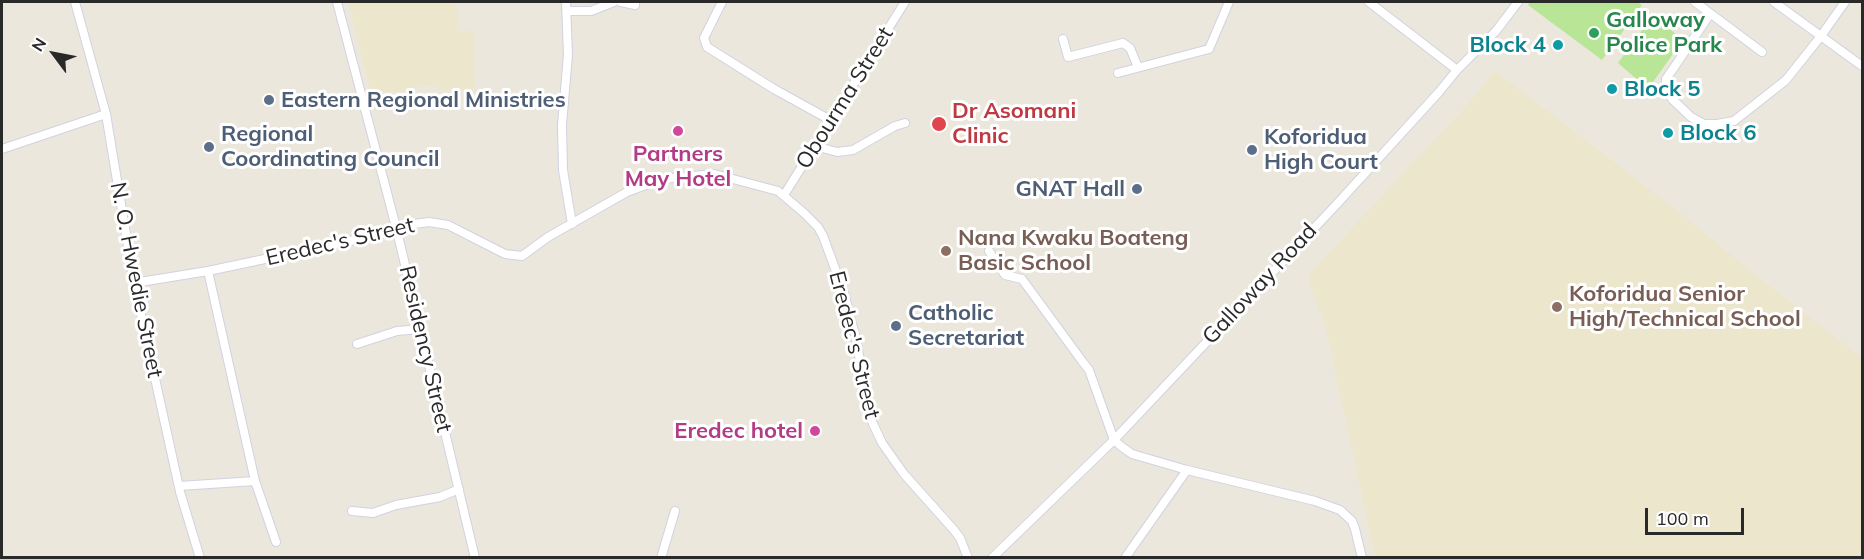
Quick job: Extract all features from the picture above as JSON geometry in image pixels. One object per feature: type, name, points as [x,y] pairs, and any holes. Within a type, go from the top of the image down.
[{"type":"street","name":"N. O. Hwedie Street","points":[[75,2],[105,114],[134,283],[179,486],[200,558]]},
{"type":"street","name":"Residency Street","points":[[337,2],[397,231],[475,558]]},
{"type":"street","points":[[566,2],[568,55],[562,125],[563,170],[572,225]]},
{"type":"street","points":[[567,11],[591,11],[614,2]]},
{"type":"street","points":[[621,2],[635,5]]},
{"type":"street","points":[[722,2],[704,38],[707,47],[774,89],[832,121]]},
{"type":"street","name":"Obourma Street","points":[[784,195],[905,2]]},
{"type":"street","points":[[1118,73],[1209,49],[1229,2]]},
{"type":"street","points":[[1368,2],[1457,70]]},
{"type":"street","name":"Galloway Road","points":[[992,558],[1114,440],[1336,205],[1457,70],[1496,31],[1518,2]]},
{"type":"street","points":[[1695,2],[1762,52]]},
{"type":"street","points":[[1774,2],[1863,66]]},
{"type":"street","points":[[1710,14],[1672,69],[1666,79],[1666,86],[1672,99],[1691,117],[1704,124],[1717,124],[1734,121],[1786,80],[1845,2]]},
{"type":"street","points":[[1063,39],[1068,57],[1123,43],[1130,48],[1138,67]]},
{"type":"street","points":[[2,149],[105,114]]},
{"type":"street","points":[[815,146],[837,152],[853,150],[895,126],[905,123]]},
{"type":"street","name":"Eredec's Street","points":[[134,283],[208,271],[397,231],[414,224],[429,222],[448,225],[494,249],[515,256],[528,253],[548,237],[627,192],[662,179],[714,174],[778,191],[818,227],[823,236],[844,293],[857,343],[868,413],[882,443],[960,538],[968,558]]},
{"type":"street","points":[[989,251],[1005,275],[1022,279],[1089,370],[1114,440],[1132,454],[1187,470],[1315,501],[1340,510],[1352,521],[1362,558]]},
{"type":"street","points":[[208,271],[255,481],[276,542]]},
{"type":"street","points":[[357,344],[398,331],[421,329]]},
{"type":"street","points":[[1125,558],[1187,470]]},
{"type":"street","points":[[179,486],[255,481]]},
{"type":"street","points":[[352,511],[373,513],[396,505],[440,497],[459,489]]},
{"type":"street","points":[[661,558],[675,511]]},
{"type":"shaded area","points":[[348,2],[455,2],[460,31],[473,31],[475,88],[449,90],[427,85],[395,92],[370,90]]},
{"type":"shaded area","name":"Koforidua Senior High/Technical School","points":[[1495,71],[1674,208],[1862,358],[1862,557],[1375,557],[1325,324],[1312,290],[1309,274],[1468,104]]},
{"type":"green space","name":"Galloway Police Park","points":[[1530,2],[1637,2],[1642,5],[1602,60],[1528,5]]},
{"type":"green space","points":[[1653,15],[1683,40],[1648,89],[1618,63]]},
{"type":"place","name":"Galloway Police Park","points":[[1594,33]]},
{"type":"place","name":"Block 4","points":[[1558,45]]},
{"type":"place","name":"Block 5","points":[[1612,89]]},
{"type":"place","name":"Eastern Regional Ministries","points":[[269,100]]},
{"type":"place","name":"Dr Asomani Clinic","points":[[939,124]]},
{"type":"place","name":"Partners May Hotel","points":[[678,131]]},
{"type":"place","name":"Block 6","points":[[1668,133]]},
{"type":"place","name":"Regional Coordinating Council","points":[[209,147]]},
{"type":"place","name":"Koforidua High Court","points":[[1252,150]]},
{"type":"place","name":"GNAT Hall","points":[[1137,189]]},
{"type":"place","name":"Nana Kwaku Boateng Basic School","points":[[946,251]]},
{"type":"place","name":"Koforidua Senior High/Technical School","points":[[1557,307]]},
{"type":"place","name":"Catholic Secretariat","points":[[896,326]]},
{"type":"place","name":"Eredec hotel","points":[[815,431]]}]
